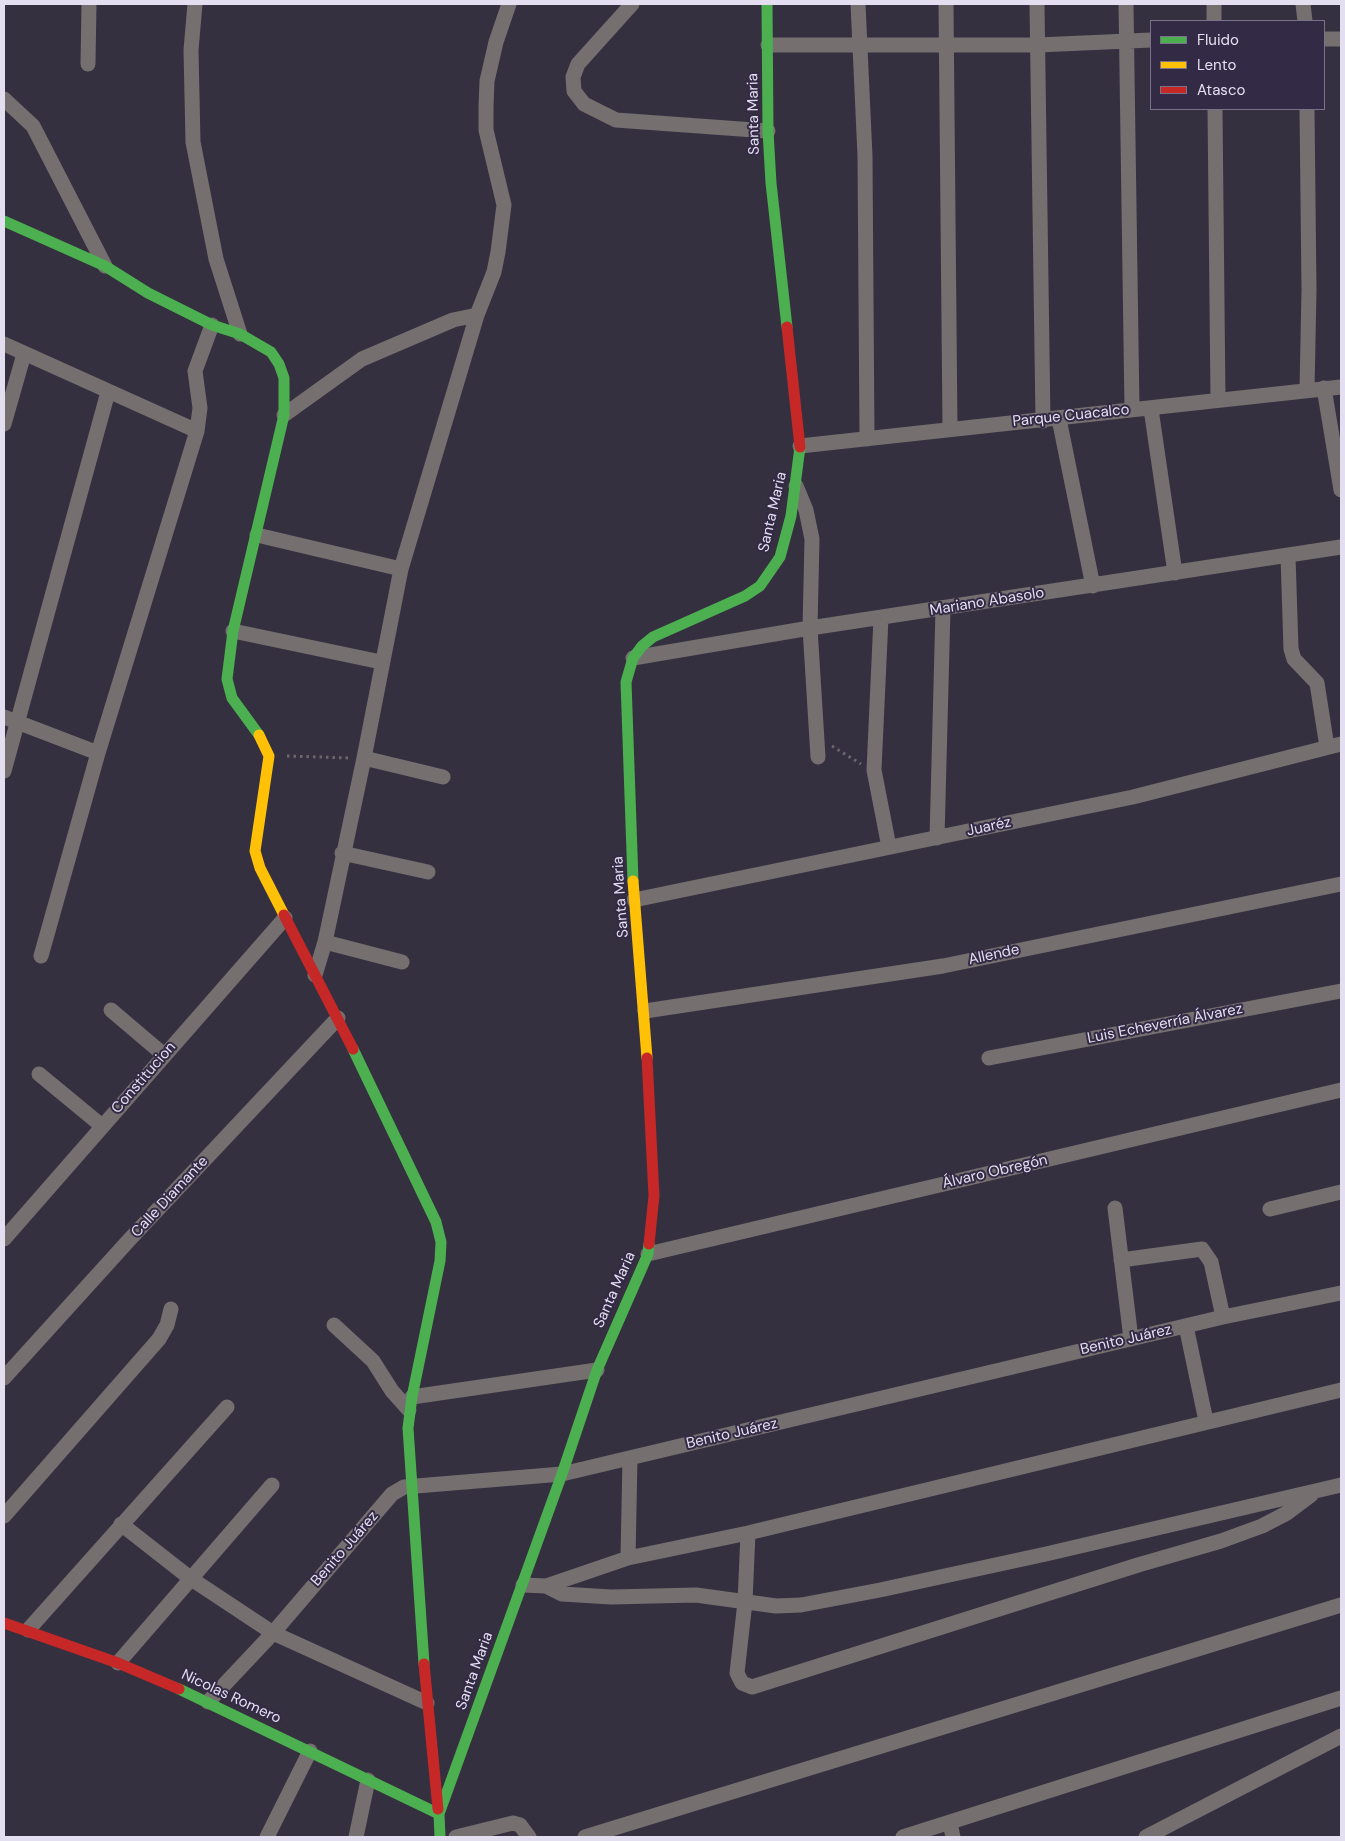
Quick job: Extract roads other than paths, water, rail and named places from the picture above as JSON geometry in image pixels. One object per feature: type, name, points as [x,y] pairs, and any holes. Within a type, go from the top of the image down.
[{"type":"street","points":[[88,64],[89,4]]},
{"type":"street","points":[[195,4],[191,50],[193,142],[216,259],[240,334]]},
{"type":"street","points":[[315,975],[325,942],[342,853],[364,758],[400,569],[477,315],[494,272],[504,205],[500,181],[486,130],[487,81],[496,42],[509,4]]},
{"type":"street","points":[[632,4],[578,64],[573,77],[574,91],[584,104],[616,120],[768,131]]},
{"type":"street","name":"Santa Maria","points":[[440,1837],[439,1814],[523,1585],[597,1370],[648,1254],[654,1196],[645,1011],[634,900],[626,682],[632,658],[653,637],[745,596],[760,586],[780,557],[791,516],[800,446],[770,183],[767,4]]},
{"type":"street","points":[[858,4],[858,45],[865,156],[867,439]]},
{"type":"street","points":[[946,4],[950,429]]},
{"type":"street","points":[[1037,4],[1043,420]]},
{"type":"street","points":[[1126,4],[1125,41],[1132,409]]},
{"type":"street","points":[[1214,4],[1214,20]]},
{"type":"street","points":[[1303,4],[1305,20]]},
{"type":"street","points":[[1325,39],[1341,39]]},
{"type":"street","points":[[768,45],[1038,45],[1150,40]]},
{"type":"street","points":[[4,99],[33,126],[105,266]]},
{"type":"street","points":[[1215,110],[1218,400]]},
{"type":"street","points":[[1307,110],[1307,390]]},
{"type":"street","points":[[4,221],[105,266],[148,293],[212,325],[240,334],[271,352],[279,364],[284,378],[284,415],[233,631],[226,679],[232,698],[261,738],[269,756],[255,851],[260,868],[338,1018],[436,1222],[441,1242],[440,1261],[411,1403],[408,1451],[427,1703],[439,1814]]},
{"type":"street","points":[[284,415],[362,359],[453,320],[477,315]]},
{"type":"street","points":[[41,956],[98,753],[198,431],[200,408],[195,371],[212,325]]},
{"type":"street","points":[[4,344],[198,431]]},
{"type":"street","points":[[4,424],[24,354]]},
{"type":"street","name":"Parque Cuacalco","points":[[800,446],[1341,387]]},
{"type":"street","points":[[1324,388],[1341,490]]},
{"type":"street","points":[[4,770],[11,720],[108,392]]},
{"type":"street","points":[[1151,408],[1175,573]]},
{"type":"street","points":[[1059,419],[1093,586]]},
{"type":"street","points":[[794,482],[806,510],[812,539],[810,628],[818,757]]},
{"type":"street","points":[[257,535],[400,569]]},
{"type":"street","name":"Mariano Abasolo","points":[[632,658],[810,628],[1341,547]]},
{"type":"street","points":[[1288,556],[1291,649],[1294,658],[1317,683],[1334,745]]},
{"type":"street","points":[[937,838],[943,609]]},
{"type":"street","points":[[881,618],[874,770],[889,847]]},
{"type":"street","points":[[233,631],[381,662]]},
{"type":"street","points":[[11,720],[98,753]]},
{"type":"street","name":"Juaréz","points":[[634,900],[1133,798],[1334,745]]},
{"type":"street","points":[[364,758],[443,777]]},
{"type":"street","points":[[342,853],[428,872]]},
{"type":"street","name":"Allende","points":[[645,1011],[943,966],[1341,884]]},
{"type":"street","name":"Constitucion","points":[[4,1238],[285,918]]},
{"type":"street","points":[[325,942],[402,962]]},
{"type":"street","name":"Luis Echeverría Álvarez","points":[[989,1058],[1341,991]]},
{"type":"street","points":[[111,1010],[164,1055]]},
{"type":"street","name":"Calle Diamante","points":[[4,1378],[338,1018]]},
{"type":"street","points":[[39,1074],[102,1126]]},
{"type":"street","name":"Álvaro Obregón","points":[[648,1254],[1341,1090]]},
{"type":"street","points":[[1270,1209],[1341,1192]]},
{"type":"street","points":[[1115,1208],[1131,1339]]},
{"type":"street","points":[[1121,1260],[1202,1249],[1211,1262],[1224,1317]]},
{"type":"street","name":"Benito Juárez","points":[[208,1702],[273,1633],[392,1494],[411,1485],[562,1474],[1224,1317],[1341,1293]]},
{"type":"street","points":[[4,1516],[159,1338],[167,1325],[171,1309]]},
{"type":"street","points":[[334,1325],[374,1362],[392,1391],[411,1403],[597,1370]]},
{"type":"street","points":[[1186,1326],[1206,1421]]},
{"type":"street","points":[[523,1585],[546,1586],[628,1558],[748,1533],[1206,1421],[1341,1390]]},
{"type":"street","points":[[28,1630],[227,1407]]},
{"type":"street","points":[[628,1558],[630,1458]]},
{"type":"street","points":[[546,1586],[562,1594],[611,1597],[696,1595],[776,1606],[801,1605],[880,1590],[1341,1484]]},
{"type":"street","points":[[118,1663],[272,1485]]},
{"type":"street","points":[[748,1533],[745,1602],[737,1673],[746,1685],[758,1686],[1262,1526],[1287,1513],[1316,1491]]},
{"type":"street","points":[[121,1524],[190,1578],[273,1633],[427,1703]]},
{"type":"street","points":[[585,1837],[1341,1605]]},
{"type":"street","name":"Nicolas Romero","points":[[4,1623],[118,1663],[208,1702],[439,1814]]},
{"type":"street","points":[[902,1837],[952,1830],[1341,1698]]},
{"type":"street","points":[[1146,1837],[1341,1736]]},
{"type":"street","points":[[267,1837],[310,1751]]},
{"type":"street","points":[[356,1837],[368,1780]]},
{"type":"street","points":[[456,1837],[513,1823],[520,1825],[528,1837]]}]
